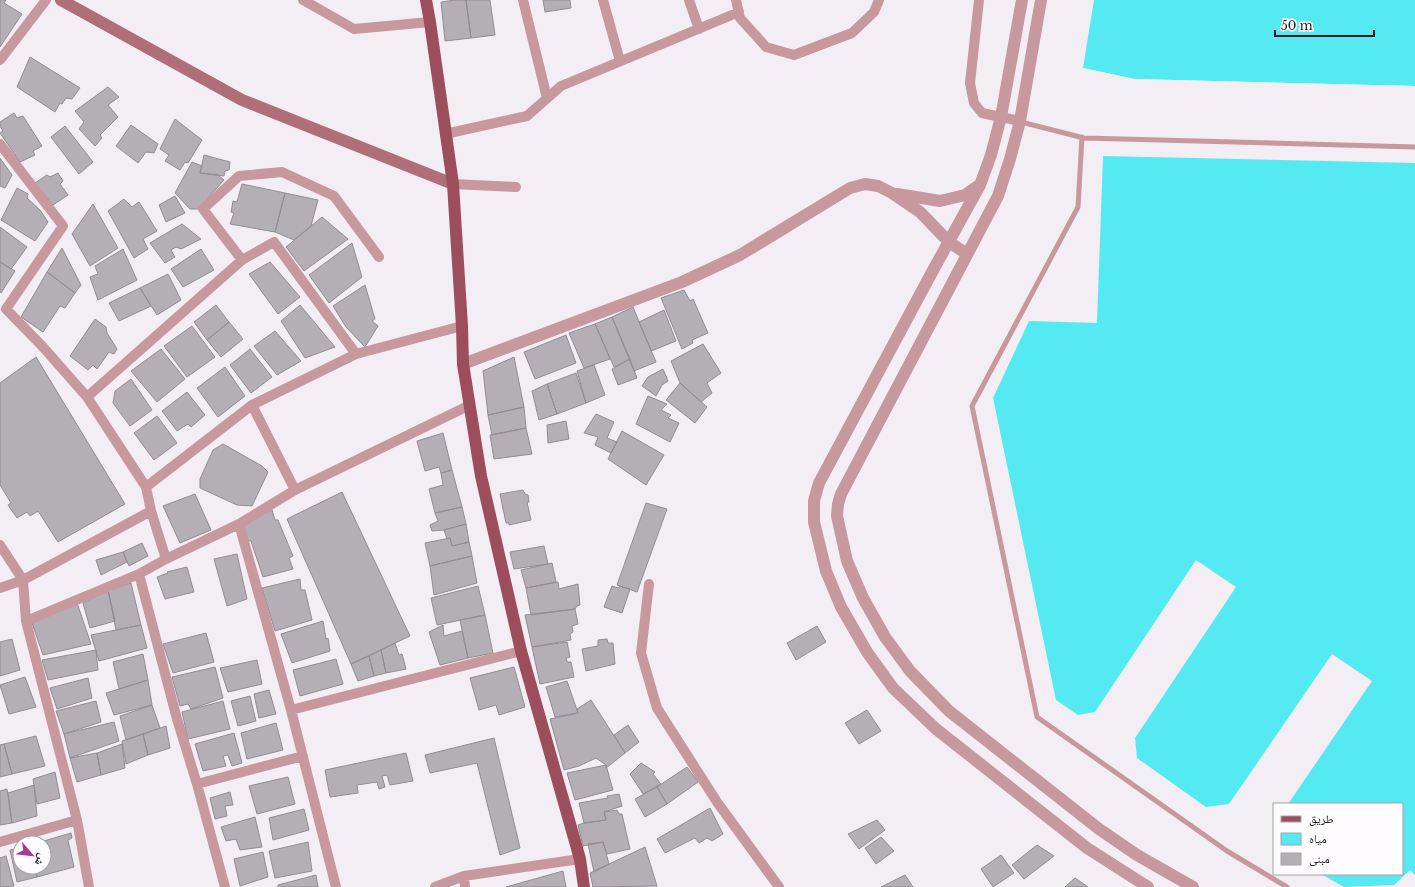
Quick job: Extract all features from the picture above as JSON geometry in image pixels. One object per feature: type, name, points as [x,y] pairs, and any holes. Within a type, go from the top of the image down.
[{"type":"main road","points":[[61,0],[242,100],[453,184]]},
{"type":"main road","points":[[426,0],[453,184],[463,364],[481,476],[521,651],[580,859],[584,887]]},
{"type":"street","points":[[0,60],[46,0]]},
{"type":"street","points":[[303,0],[354,29],[430,22]]},
{"type":"street","points":[[523,0],[547,98]]},
{"type":"street","points":[[603,0],[620,61]]},
{"type":"street","points":[[689,0],[699,28]]},
{"type":"street","points":[[736,0],[740,18],[766,47],[794,55],[852,33],[874,12],[879,0]]},
{"type":"street","points":[[979,0],[970,83],[974,104],[982,113],[1020,121]]},
{"type":"street","points":[[1022,0],[1001,117],[991,155],[980,185],[820,483],[814,501],[814,522],[826,571],[845,614],[867,652],[893,688],[936,729],[1080,843],[1148,887]]},
{"type":"street","points":[[1041,0],[1020,121],[998,196],[840,494],[837,516],[847,561],[863,598],[885,636],[910,671],[949,711],[1099,828],[1137,855],[1193,887]]},
{"type":"street","points":[[445,134],[527,116],[561,86],[739,12]]},
{"type":"street","points":[[0,144],[63,226],[3,307],[43,347],[87,397],[146,487],[151,511],[166,559]]},
{"type":"street","points":[[242,260],[203,209],[239,176],[282,172],[334,196],[379,258]]},
{"type":"street","points":[[453,184],[516,187]]},
{"type":"street","points":[[463,364],[682,282],[740,255],[850,188],[865,184],[878,186],[892,193],[920,212],[949,242],[967,254]]},
{"type":"street","points":[[892,193],[940,201],[965,195],[980,185]]},
{"type":"street","points":[[87,397],[242,260],[274,242],[356,354]]},
{"type":"street","points":[[146,487],[252,405],[356,354],[462,326]]},
{"type":"street","points":[[252,405],[295,490]]},
{"type":"street","points":[[26,621],[139,574],[166,559],[239,524],[295,490],[470,405]]},
{"type":"street","points":[[0,588],[23,580],[151,511]]},
{"type":"street","points":[[239,524],[291,710],[336,887]]},
{"type":"street","points":[[0,545],[23,580],[26,621],[77,820],[89,887]]},
{"type":"street","points":[[139,574],[176,719],[197,784],[224,887]]},
{"type":"street","points":[[649,584],[640,653],[657,708],[717,802],[779,887]]},
{"type":"street","points":[[291,710],[521,651]]},
{"type":"street","points":[[197,784],[303,756]]},
{"type":"street","points":[[0,842],[77,820]]},
{"type":"street","points":[[435,887],[464,876],[580,859]]},
{"type":"street","points":[[464,876],[465,887]]},
{"type":"lane","points":[[1020,121],[1082,137],[1415,148]]},
{"type":"lane","points":[[1082,137],[1078,207],[972,406],[1037,717],[1227,851],[1287,887]]},
{"type":"water","points":[[1094,0],[1415,0],[1415,86],[1134,79],[1083,68]]},
{"type":"water","points":[[1103,156],[1415,163],[1415,875],[1410,870],[1394,885],[1344,887],[1323,875],[1403,875],[1403,803],[1289,803],[1372,681],[1332,654],[1229,804],[1206,807],[1137,758],[1135,738],[1236,587],[1196,560],[1095,712],[1078,715],[1056,700],[993,398],[1029,321],[1097,323]]},
{"type":"pier","points":[[1083,68],[1135,79],[1415,86],[1415,88],[1134,81],[1083,70]]},
{"type":"building","points":[[0,0],[6,0],[4,3],[22,14],[0,47]]},
{"type":"building","points":[[466,0],[471,38],[445,41],[441,2]]},
{"type":"building","points":[[466,0],[490,0],[495,35],[471,38]]},
{"type":"building","points":[[543,0],[570,0],[571,8],[545,12]]},
{"type":"building","points":[[30,57],[80,88],[72,99],[66,98],[62,104],[60,103],[55,112],[17,87]]},
{"type":"building","points":[[108,87],[119,97],[108,105],[118,117],[100,135],[102,138],[95,146],[79,129],[84,122],[75,111]]},
{"type":"building","points":[[14,113],[17,118],[23,116],[42,146],[33,151],[35,155],[20,162],[0,133],[3,131],[0,126],[0,122]]},
{"type":"building","points":[[175,119],[202,140],[188,163],[185,162],[180,170],[165,161],[169,155],[160,149]]},
{"type":"building","points":[[131,125],[158,144],[154,153],[146,152],[138,163],[116,146]]},
{"type":"building","points":[[65,126],[93,162],[79,174],[51,137]]},
{"type":"building","points":[[204,155],[230,162],[229,170],[225,171],[224,176],[200,173]]},
{"type":"building","points":[[0,158],[12,175],[5,188],[0,186]]},
{"type":"building","points":[[192,162],[202,166],[200,173],[218,175],[224,180],[198,209],[190,209],[175,193]]},
{"type":"building","points":[[58,173],[63,181],[60,184],[68,195],[53,205],[35,183],[47,175],[50,177]]},
{"type":"building","points":[[242,184],[285,193],[275,232],[230,224],[234,213],[231,212],[233,201],[237,202]]},
{"type":"building","points":[[17,188],[28,194],[27,198],[40,210],[48,222],[35,241],[1,220]]},
{"type":"building","points":[[285,193],[318,200],[311,226],[294,240],[275,232]]},
{"type":"building","points":[[175,196],[185,213],[166,222],[159,205]]},
{"type":"building","points":[[124,199],[132,207],[139,202],[157,231],[143,239],[148,249],[134,258],[108,211]]},
{"type":"building","points":[[93,204],[118,248],[90,266],[72,234]]},
{"type":"building","points":[[322,217],[348,239],[304,271],[286,247]]},
{"type":"building","points":[[182,224],[201,239],[181,249],[176,247],[171,250],[175,257],[165,263],[150,243]]},
{"type":"building","points":[[0,227],[27,247],[11,269],[0,262]]},
{"type":"building","points":[[352,243],[362,277],[329,303],[309,275]]},
{"type":"building","points":[[62,248],[81,285],[75,293],[47,272]]},
{"type":"building","points":[[123,249],[137,280],[98,300],[90,277],[98,274],[95,266]]},
{"type":"building","points":[[201,249],[214,270],[183,287],[171,269]]},
{"type":"building","points":[[0,262],[15,271],[1,293],[0,292]]},
{"type":"building","points":[[270,262],[300,297],[278,314],[249,274]]},
{"type":"building","points":[[47,272],[75,293],[65,308],[60,306],[43,332],[21,317]]},
{"type":"building","points":[[168,274],[181,300],[157,315],[140,288]]},
{"type":"building","points":[[365,285],[375,319],[372,321],[378,326],[365,347],[346,327],[333,306]]},
{"type":"building","points":[[140,288],[151,306],[119,321],[109,303]]},
{"type":"building","points":[[684,290],[690,301],[693,299],[708,333],[692,340],[693,343],[682,349],[661,298]]},
{"type":"building","points":[[216,305],[229,322],[207,340],[194,322]]},
{"type":"building","points":[[300,305],[335,347],[305,358],[281,321]]},
{"type":"building","points":[[633,307],[656,362],[634,371],[612,317]]},
{"type":"building","points":[[664,310],[676,341],[651,351],[639,322]]},
{"type":"building","points":[[612,317],[630,359],[614,367],[595,324]]},
{"type":"building","points":[[95,319],[106,327],[107,333],[117,349],[114,354],[109,352],[97,369],[93,365],[88,370],[70,356]]},
{"type":"building","points":[[229,322],[243,339],[221,357],[207,340]]},
{"type":"building","points":[[595,324],[610,359],[584,368],[569,333]]},
{"type":"building","points":[[192,326],[215,357],[187,377],[164,346]]},
{"type":"building","points":[[275,331],[301,361],[277,375],[254,346]]},
{"type":"building","points":[[566,335],[576,363],[535,379],[524,352]]},
{"type":"building","points":[[703,344],[721,373],[707,383],[712,393],[701,402],[680,383],[671,361]]},
{"type":"building","points":[[161,349],[185,379],[157,402],[131,371]]},
{"type":"building","points":[[250,349],[272,377],[251,393],[230,365]]},
{"type":"building","points":[[36,357],[125,504],[58,542],[38,511],[30,516],[27,512],[17,518],[8,505],[11,503],[0,485],[0,383]]},
{"type":"building","points":[[514,357],[524,407],[488,415],[483,371]]},
{"type":"building","points":[[630,359],[637,378],[618,385],[612,369]]},
{"type":"building","points":[[594,365],[605,395],[586,403],[577,371]]},
{"type":"building","points":[[225,367],[245,396],[218,417],[197,388]]},
{"type":"building","points":[[663,369],[668,381],[662,385],[656,396],[642,386],[648,377]]},
{"type":"building","points":[[576,373],[586,403],[557,414],[547,384]]},
{"type":"building","points":[[131,379],[152,410],[130,426],[113,403],[115,391]]},
{"type":"building","points":[[680,383],[707,407],[695,423],[666,400]]},
{"type":"building","points":[[547,384],[557,414],[539,420],[532,391]]},
{"type":"building","points":[[187,392],[205,415],[191,427],[188,424],[177,431],[162,411]]},
{"type":"building","points":[[648,396],[667,404],[661,410],[671,415],[668,418],[679,423],[670,442],[636,424]]},
{"type":"building","points":[[524,407],[526,428],[492,435],[488,415]]},
{"type":"building","points":[[596,414],[614,422],[607,438],[617,442],[611,453],[595,445],[598,437],[584,433]]},
{"type":"building","points":[[157,416],[177,443],[154,460],[134,433]]},
{"type":"building","points":[[566,421],[569,439],[548,443],[547,425]]},
{"type":"building","points":[[526,428],[532,454],[494,459],[490,435]]},
{"type":"building","points":[[622,431],[664,455],[646,485],[608,459]]},
{"type":"building","points":[[443,433],[452,470],[441,473],[439,467],[425,471],[417,441]]},
{"type":"building","points":[[223,444],[262,466],[268,472],[252,506],[237,505],[200,488],[200,479],[213,450]]},
{"type":"building","points":[[452,470],[462,507],[435,513],[429,489],[443,485],[441,473]]},
{"type":"building","points":[[523,490],[525,494],[528,495],[529,502],[527,502],[531,520],[509,525],[509,523],[506,523],[500,494]]},
{"type":"building","points":[[342,492],[410,636],[351,664],[287,519]]},
{"type":"building","points":[[195,494],[211,530],[180,543],[163,506]]},
{"type":"building","points":[[646,503],[667,509],[637,592],[617,585]]},
{"type":"building","points":[[462,507],[466,524],[444,530],[432,531],[430,525],[438,521],[435,513]]},
{"type":"building","points":[[272,510],[275,520],[278,520],[293,556],[289,558],[293,569],[263,577],[251,541],[246,540],[241,524]]},
{"type":"building","points":[[466,524],[469,542],[452,546],[450,538],[447,539],[444,530]]},
{"type":"building","points":[[450,538],[452,546],[469,542],[472,556],[430,566],[425,543]]},
{"type":"building","points":[[142,543],[148,556],[129,566],[123,552]]},
{"type":"building","points":[[544,546],[548,564],[514,569],[510,552]]},
{"type":"building","points":[[123,552],[127,562],[101,575],[96,560]]},
{"type":"building","points":[[237,554],[247,599],[227,606],[214,559]]},
{"type":"building","points":[[472,556],[477,583],[434,595],[430,566]]},
{"type":"building","points":[[552,563],[556,582],[526,588],[521,570]]},
{"type":"building","points":[[187,567],[194,592],[165,599],[157,577],[168,573],[167,572]]},
{"type":"building","points":[[300,579],[301,590],[305,590],[312,620],[275,631],[262,588]]},
{"type":"building","points":[[558,582],[559,589],[578,584],[580,605],[575,609],[531,615],[526,588]]},
{"type":"building","points":[[131,583],[141,625],[116,630],[108,590]]},
{"type":"building","points":[[478,586],[485,615],[437,625],[431,598]]},
{"type":"building","points":[[612,586],[618,588],[620,586],[630,589],[622,613],[604,607]]},
{"type":"building","points":[[108,590],[115,621],[90,628],[83,603]]},
{"type":"building","points":[[77,603],[91,644],[43,655],[32,623]]},
{"type":"building","points":[[575,609],[578,624],[572,626],[573,632],[570,634],[571,640],[532,647],[525,615]]},
{"type":"building","points":[[485,615],[493,653],[468,658],[460,620]]},
{"type":"building","points":[[323,621],[330,651],[292,663],[281,634]]},
{"type":"building","points":[[141,625],[147,648],[99,661],[91,635]]},
{"type":"building","points":[[443,625],[444,636],[462,631],[468,658],[440,665],[429,632]]},
{"type":"building","points":[[817,626],[826,642],[796,660],[787,643]]},
{"type":"building","points":[[206,633],[214,662],[173,673],[163,644]]},
{"type":"building","points":[[12,639],[20,670],[0,676],[0,642]]},
{"type":"building","points":[[607,639],[608,643],[613,643],[615,664],[586,671],[582,649],[598,646],[598,640]]},
{"type":"building","points":[[567,642],[570,657],[566,658],[567,662],[571,662],[574,677],[540,684],[532,647]]},
{"type":"building","points":[[395,643],[399,655],[402,654],[406,669],[386,673],[381,650]]},
{"type":"building","points":[[96,650],[98,670],[48,680],[42,660]]},
{"type":"building","points":[[381,650],[386,673],[374,676],[369,656]]},
{"type":"building","points":[[143,654],[148,680],[119,689],[113,662]]},
{"type":"building","points":[[369,656],[374,676],[358,681],[351,664]]},
{"type":"building","points":[[336,659],[343,684],[300,696],[293,670]]},
{"type":"building","points":[[257,660],[262,684],[228,692],[220,668]]},
{"type":"building","points":[[215,667],[223,698],[191,709],[188,704],[180,706],[172,677]]},
{"type":"building","points":[[514,667],[525,707],[499,715],[496,705],[479,710],[470,678]]},
{"type":"building","points":[[25,677],[36,707],[9,714],[0,685]]},
{"type":"building","points":[[88,678],[92,698],[57,709],[50,688]]},
{"type":"building","points":[[148,680],[152,705],[114,715],[106,693]]},
{"type":"building","points":[[567,681],[578,713],[555,717],[546,687]]},
{"type":"building","points":[[269,690],[276,714],[259,718],[254,694]]},
{"type":"building","points":[[250,696],[256,721],[238,726],[231,701]]},
{"type":"building","points":[[591,700],[625,753],[606,768],[606,765],[596,758],[579,766],[564,770],[550,719],[578,713],[577,709]]},
{"type":"building","points":[[96,701],[101,722],[64,734],[56,711]]},
{"type":"building","points":[[223,701],[230,729],[188,739],[182,712]]},
{"type":"building","points":[[152,705],[160,728],[126,740],[120,716]]},
{"type":"building","points":[[867,710],[881,731],[859,744],[845,723]]},
{"type":"building","points":[[114,722],[119,741],[70,758],[64,734]]},
{"type":"building","points":[[276,723],[283,750],[247,759],[241,733]]},
{"type":"building","points":[[628,725],[639,742],[625,753],[614,735]]},
{"type":"building","points":[[166,726],[170,748],[148,755],[143,734]]},
{"type":"building","points":[[234,733],[242,763],[232,766],[228,755],[223,756],[226,766],[203,771],[195,744]]},
{"type":"building","points":[[143,734],[148,755],[126,764],[122,741]]},
{"type":"building","points":[[36,736],[45,766],[12,774],[4,744]]},
{"type":"building","points":[[494,738],[520,848],[500,855],[477,763],[430,773],[425,755]]},
{"type":"building","points":[[4,744],[12,774],[0,777],[0,745]]},
{"type":"building","points":[[122,744],[125,768],[101,775],[97,753]]},
{"type":"building","points":[[97,753],[101,775],[77,782],[70,758]]},
{"type":"building","points":[[406,753],[413,781],[390,785],[387,775],[382,776],[385,787],[379,789],[377,782],[357,785],[358,793],[330,797],[325,770]]},
{"type":"building","points":[[641,763],[655,772],[653,774],[661,784],[643,794],[630,774]]},
{"type":"building","points":[[606,765],[613,790],[575,800],[567,773]]},
{"type":"building","points":[[687,767],[698,782],[667,804],[657,787]]},
{"type":"building","points":[[55,772],[60,798],[37,804],[33,779]]},
{"type":"building","points":[[288,777],[295,804],[257,814],[249,786]]},
{"type":"building","points":[[34,785],[37,816],[12,823],[8,793]]},
{"type":"building","points":[[657,787],[667,804],[645,817],[635,799]]},
{"type":"building","points":[[7,789],[12,823],[0,825],[0,791]]},
{"type":"building","points":[[230,792],[233,805],[225,806],[227,816],[215,819],[210,798]]},
{"type":"building","points":[[619,794],[622,806],[604,812],[606,820],[584,823],[579,803],[608,798],[607,796]]},
{"type":"building","points":[[710,808],[723,834],[712,841],[707,838],[699,843],[695,838],[665,853],[657,839]]},
{"type":"building","points":[[304,809],[309,830],[273,840],[269,818]]},
{"type":"building","points":[[617,810],[619,814],[622,814],[630,849],[607,854],[603,842],[583,846],[578,825],[606,820],[604,812]]},
{"type":"building","points":[[255,817],[262,847],[240,850],[236,839],[226,841],[221,827]]},
{"type":"building","points":[[877,820],[885,830],[859,849],[848,834]]},
{"type":"building","points":[[71,833],[72,838],[68,840],[74,867],[52,873],[52,839]]},
{"type":"building","points":[[881,837],[894,851],[876,864],[865,848]]},
{"type":"building","points":[[308,842],[312,871],[275,878],[269,851]]},
{"type":"building","points":[[603,842],[609,864],[594,872],[588,844]]},
{"type":"building","points":[[1037,845],[1054,856],[1024,879],[1012,865]]},
{"type":"building","points":[[645,847],[657,886],[593,887],[590,873]]},
{"type":"building","points":[[263,852],[268,877],[240,886],[234,859]]},
{"type":"building","points":[[1001,855],[1014,873],[993,887],[981,869]]},
{"type":"building","points":[[6,856],[14,886],[0,887],[0,858]]},
{"type":"building","points":[[563,871],[566,887],[506,887]]},
{"type":"building","points":[[15,875],[37,875],[37,877],[17,882]]},
{"type":"building","points":[[316,875],[318,887],[278,887],[278,885]]},
{"type":"building","points":[[905,875],[913,887],[881,887]]},
{"type":"building","points":[[1075,878],[1088,887],[1065,887]]}]
